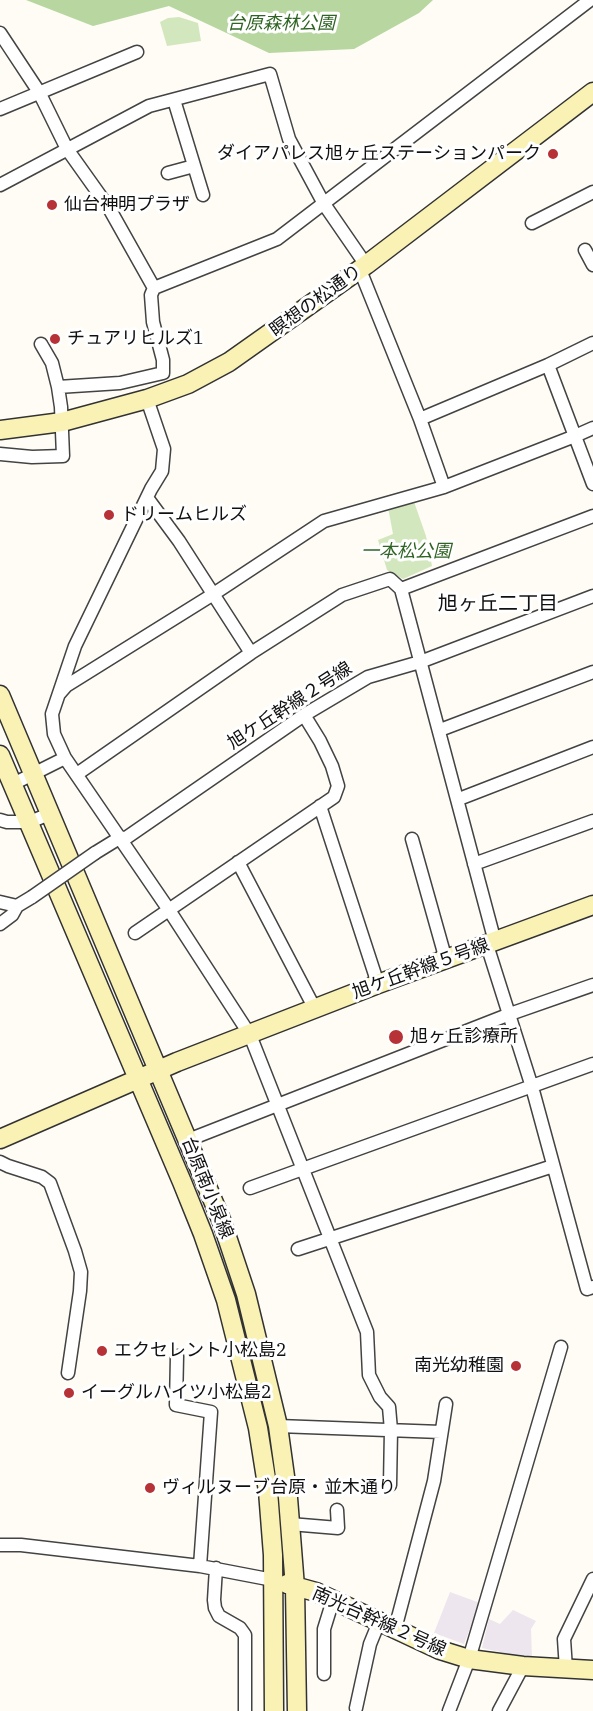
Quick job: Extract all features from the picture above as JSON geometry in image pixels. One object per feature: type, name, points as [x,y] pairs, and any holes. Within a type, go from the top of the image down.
[{"type":"street","points":[[154,288],[277,239],[590,0]]},
{"type":"street","points":[[0,33],[39,92],[67,149],[109,208],[154,288],[153,322],[163,360],[163,373],[120,383],[58,387]]},
{"type":"street","points":[[0,109],[137,52]]},
{"type":"street","points":[[0,185],[149,106],[270,74],[289,139],[324,204],[363,268],[444,488]]},
{"type":"street","name":"瞑想の松通り","points":[[0,430],[62,422],[147,399],[188,384],[229,362],[363,268],[593,92]]},
{"type":"street","points":[[174,100],[203,195]]},
{"type":"street","points":[[168,173],[194,166]]},
{"type":"street","points":[[532,223],[593,192]]},
{"type":"street","points":[[585,250],[593,265]]},
{"type":"street","points":[[420,419],[548,365],[593,343]]},
{"type":"street","points":[[0,454],[32,457],[63,456],[58,387],[52,363],[41,344]]},
{"type":"street","points":[[548,365],[593,484]]},
{"type":"street","points":[[147,399],[164,448],[162,471],[75,646],[52,714],[54,734],[65,758],[122,839],[250,1035],[367,1332],[369,1375],[380,1397],[389,1407],[390,1485]]},
{"type":"street","points":[[58,695],[66,686],[212,595],[324,521],[444,488],[593,428]]},
{"type":"street","points":[[148,499],[179,541],[251,653]]},
{"type":"street","points":[[401,589],[593,516]]},
{"type":"street","points":[[77,774],[251,653],[342,595],[390,579],[401,589],[459,799],[491,943],[510,1014],[587,1289],[593,1287]]},
{"type":"street","name":"旭ケ丘幹線２号線","points":[[0,924],[12,915],[17,906],[95,853],[122,839],[304,715],[368,677],[420,662],[593,596]]},
{"type":"street","points":[[440,730],[593,672]]},
{"type":"street","name":"台原南小泉線","points":[[0,695],[222,1221],[246,1294],[278,1426],[290,1524],[296,1587],[297,1711]]},
{"type":"street","points":[[135,933],[334,797],[338,786],[332,765],[304,715]]},
{"type":"street","points":[[459,799],[593,747]]},
{"type":"street","name":"台原南小泉線","points":[[0,755],[203,1234],[226,1300],[258,1428],[268,1491],[273,1580],[274,1711]]},
{"type":"street","points":[[13,784],[65,758]]},
{"type":"street","points":[[320,806],[378,984]]},
{"type":"street","points":[[0,820],[30,822],[49,814]]},
{"type":"street","points":[[474,864],[593,821]]},
{"type":"street","points":[[412,839],[446,960]]},
{"type":"street","points":[[238,862],[315,1009]]},
{"type":"street","points":[[0,902],[17,906]]},
{"type":"street","name":"旭ケ丘幹線５号線","points":[[0,1139],[159,1070],[378,984],[593,905]]},
{"type":"street","points":[[188,1140],[510,1014],[593,985]]},
{"type":"street","points":[[250,1188],[593,1064]]},
{"type":"street","points":[[0,1162],[42,1177],[50,1183],[75,1251],[81,1272],[68,1373]]},
{"type":"street","points":[[298,1249],[553,1166]]},
{"type":"street","points":[[226,1300],[246,1294]]},
{"type":"street","points":[[449,1711],[469,1659],[561,1347]]},
{"type":"street","points":[[177,1356],[176,1405],[211,1412],[200,1566]]},
{"type":"street","points":[[356,1708],[370,1644],[387,1625],[434,1481],[446,1404]]},
{"type":"street","points":[[278,1426],[441,1432]]},
{"type":"street","points":[[290,1524],[338,1528],[337,1510]]},
{"type":"street","points":[[0,1545],[21,1545],[216,1568],[273,1580]]},
{"type":"street","points":[[216,1568],[216,1608],[219,1616],[240,1628],[245,1635],[245,1711]]},
{"type":"street","points":[[566,1669],[564,1639],[593,1579]]},
{"type":"street","name":"南光台幹線２号線","points":[[273,1580],[333,1600],[440,1650],[469,1659],[523,1666],[593,1670]]},
{"type":"street","points":[[324,1674],[324,1629],[333,1600]]},
{"type":"street","points":[[499,1711],[523,1666]]},
{"type":"shaded area","points":[[450,1592],[480,1603],[464,1644],[434,1633]]},
{"type":"shaded area","points":[[513,1610],[536,1621],[531,1629],[532,1659],[482,1648],[489,1619],[500,1624]]},
{"type":"green space","name":"台原森林公園","points":[[26,0],[433,0],[419,13],[354,49],[269,53],[169,6],[93,26]]},
{"type":"green space","points":[[179,17],[198,23],[201,41],[167,46],[160,22],[168,18]]},
{"type":"green space","name":"一本松公園","points":[[412,496],[426,536],[432,566],[403,579],[387,570],[378,540],[393,534],[387,502]]},
{"type":"place","name":"ダイアパレス旭ヶ丘ステーションパーク","points":[[553,154]]},
{"type":"place","name":"仙台神明プラザ","points":[[52,205]]},
{"type":"place","name":"チュアリヒルズ1","points":[[55,339]]},
{"type":"place","name":"ドリームヒルズ","points":[[109,515]]},
{"type":"place","name":"旭ヶ丘診療所","points":[[396,1037]]},
{"type":"place","name":"エクセレント小松島2","points":[[102,1351]]},
{"type":"place","name":"南光幼稚園","points":[[516,1366]]},
{"type":"place","name":"イーグルハイツ小松島2","points":[[69,1393]]},
{"type":"place","name":"ヴィルヌーブ台原・並木通り","points":[[150,1488]]},
{"type":"district","name":"旭ヶ丘二丁目","points":[[498,604]]}]
